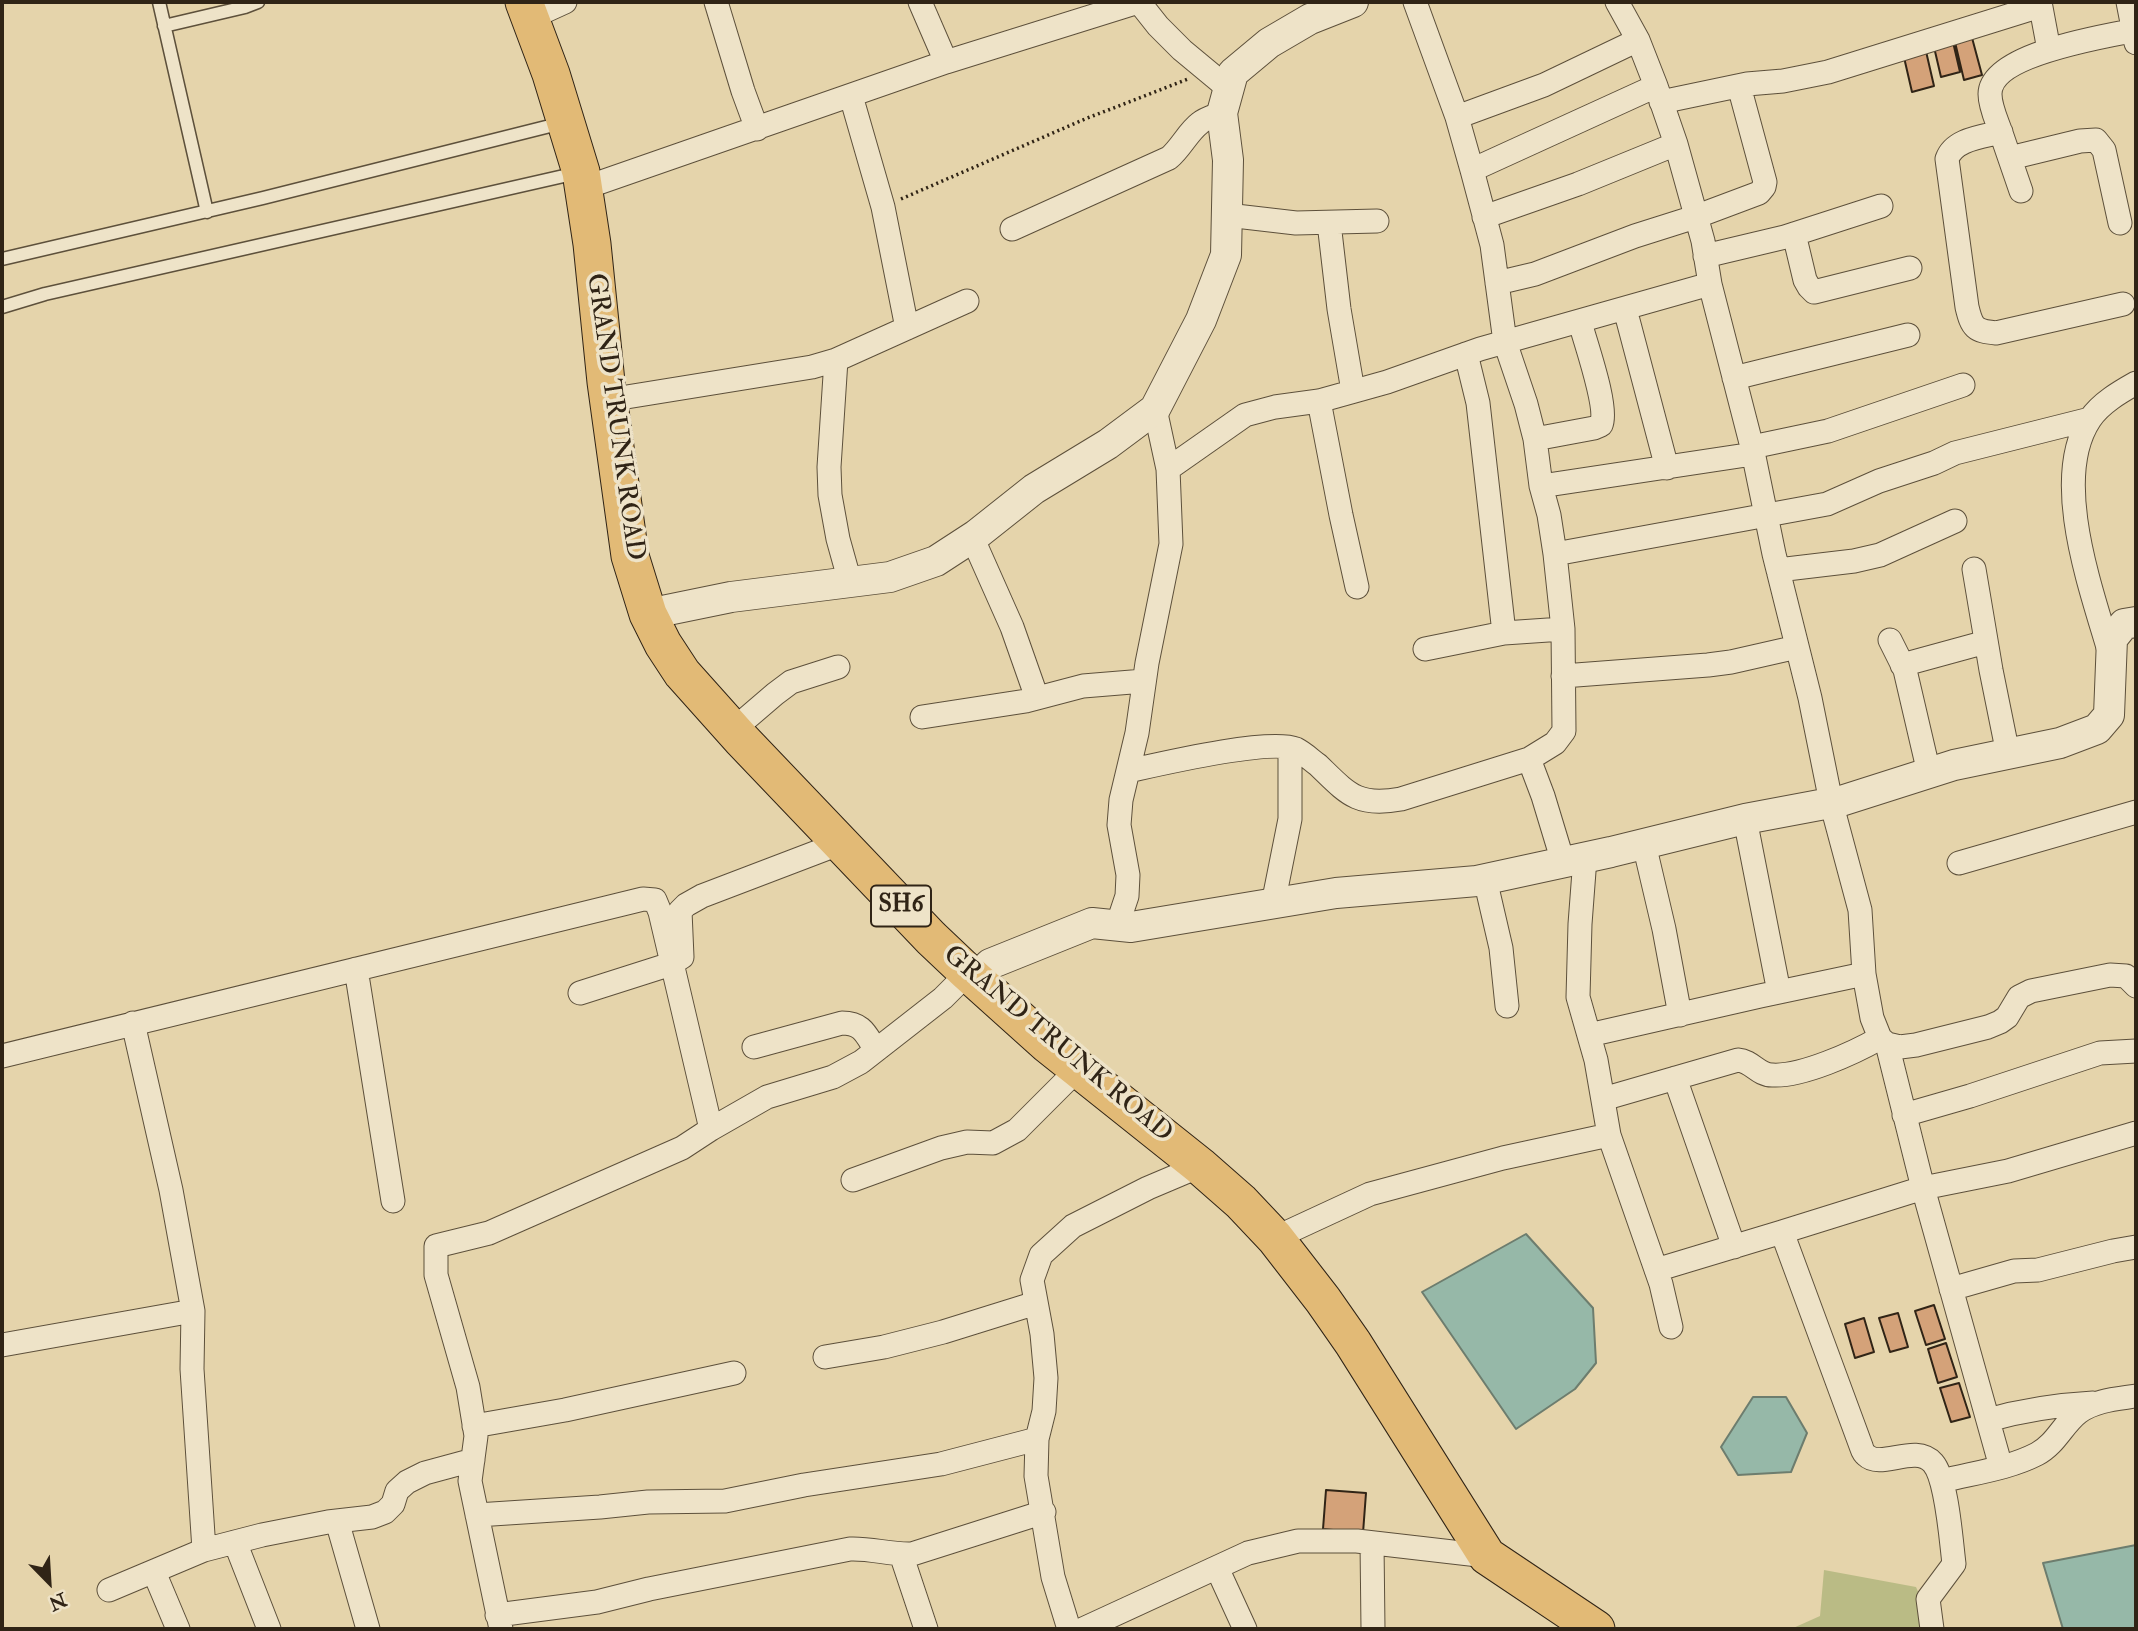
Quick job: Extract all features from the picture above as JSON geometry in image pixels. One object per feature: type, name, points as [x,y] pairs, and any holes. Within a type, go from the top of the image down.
[{"type":"main road","name":"GRAND TRUNK ROAD","points":[[527,10],[551,74],[582,180],[592,244],[608,400],[631,556],[648,614],[681,673],[931,938],[1008,1011],[1241,1202],[1275,1238],[1353,1343],[1487,1556],[1596,1629]]},
{"type":"street","points":[[527,10],[565,2]]},
{"type":"street","points":[[716,2],[757,129]]},
{"type":"street","points":[[920,2],[946,62]]},
{"type":"street","points":[[582,180],[757,129],[946,62],[1138,2],[1220,91],[1228,160],[1226,255],[1201,320],[1155,409],[1108,444],[1034,489],[936,561],[890,577],[731,597],[648,614]]},
{"type":"street","points":[[1012,229],[1170,159],[1202,122],[1233,73],[1269,43],[1310,19],[1353,2]]},
{"type":"street","points":[[1128,771],[1257,747],[1295,748],[1351,794],[1365,801],[1381,803],[1529,759],[1555,743],[1564,731],[1563,629],[1555,554],[1541,486],[1535,439],[1505,342],[1492,245],[1472,170],[1457,117],[1415,2]]},
{"type":"street","points":[[1617,2],[1638,40],[1676,144],[1752,450],[1810,698],[1831,802],[1860,910],[1864,974],[1872,1018],[1883,1041],[2001,1467]]},
{"type":"street","points":[[2021,191],[1990,92],[1994,80],[2006,69],[2064,45],[2135,35],[2128,2]]},
{"type":"street","points":[[1472,170],[1658,94],[1739,86],[1828,72],[2040,4],[2049,50]]},
{"type":"street","points":[[1457,117],[1544,85],[1638,40]]},
{"type":"street","points":[[1497,283],[1535,274],[1759,192],[1765,182],[1763,169],[1739,86]]},
{"type":"street","points":[[851,96],[883,207],[907,328]]},
{"type":"street","points":[[2001,132],[1961,143],[1950,151],[1947,159],[1967,307],[1974,328],[1996,332],[2123,304]]},
{"type":"street","points":[[2010,158],[2080,141],[2096,140],[2104,150],[2120,223]]},
{"type":"street","points":[[1484,217],[1578,184],[1676,144]]},
{"type":"street","points":[[1705,256],[1794,234],[1881,206]]},
{"type":"street","points":[[1227,215],[1296,223],[1377,221]]},
{"type":"street","points":[[1329,223],[1339,309],[1353,391]]},
{"type":"street","points":[[1794,234],[1805,280],[1814,292],[1910,268]]},
{"type":"street","points":[[1168,469],[1245,415],[1275,407],[1319,401],[1387,382],[1465,354],[1710,284]]},
{"type":"street","points":[[608,400],[812,367],[836,360],[967,301]]},
{"type":"street","points":[[1625,309],[1667,468]]},
{"type":"street","points":[[1535,439],[1594,428],[1601,425],[1604,419],[1600,393],[1580,322]]},
{"type":"street","points":[[1734,378],[1908,335]]},
{"type":"street","points":[[1465,354],[1478,403],[1504,634]]},
{"type":"street","points":[[836,360],[829,467],[830,495],[850,582]]},
{"type":"street","points":[[2110,654],[2080,551],[2073,486],[2078,446],[2090,419],[2112,397],[2136,383]]},
{"type":"street","points":[[1541,486],[1667,468],[1752,450],[1885,413],[1963,385]]},
{"type":"street","points":[[1319,401],[1357,587]]},
{"type":"street","points":[[1117,926],[1127,896],[1128,875],[1119,825],[1121,800],[1137,733],[1144,681],[1171,544],[1168,469],[1155,409]]},
{"type":"street","points":[[1555,554],[1827,504],[1879,481],[1934,463],[1955,453],[2090,419]]},
{"type":"street","points":[[1778,570],[1854,561],[1880,555],[1955,521]]},
{"type":"street","points":[[972,537],[1012,627],[1037,698]]},
{"type":"street","points":[[1974,569],[2008,754]]},
{"type":"street","points":[[1044,1512],[912,1554],[866,1548],[850,1549],[499,1622],[470,1481],[475,1436],[468,1387],[436,1275],[436,1246],[489,1233],[682,1149],[767,1097],[833,1077],[861,1062],[990,964],[1092,923],[1131,927],[1336,894],[1485,879],[1831,802],[1954,765],[2060,743],[2097,729],[2109,715],[2112,639],[2124,624],[2136,622]]},
{"type":"street","points":[[1425,649],[1504,634],[1563,629]]},
{"type":"street","points":[[1890,640],[1902,665],[1929,773]]},
{"type":"street","points":[[1902,665],[1986,642]]},
{"type":"street","points":[[1563,676],[1708,665],[1797,647]]},
{"type":"street","points":[[733,730],[792,682],[838,667]]},
{"type":"street","points":[[922,717],[982,709],[1083,686],[1144,681]]},
{"type":"street","points":[[1273,904],[1290,819],[1290,748]]},
{"type":"street","points":[[1529,759],[1574,860],[1580,924],[1578,997],[1596,1060],[1609,1135],[1656,1270],[1671,1327]]},
{"type":"street","points":[[1959,863],[2136,812]]},
{"type":"street","points":[[1745,819],[1779,992]]},
{"type":"street","points":[[580,993],[671,964],[682,957],[680,911],[686,905],[702,896],[841,843]]},
{"type":"street","points":[[1644,844],[1664,929],[1680,1016]]},
{"type":"street","points":[[1485,879],[1501,948],[1507,1006]]},
{"type":"street","points":[[2,1056],[643,899],[654,900],[660,912],[711,1129]]},
{"type":"street","points":[[356,969],[393,1200]]},
{"type":"street","points":[[1590,1035],[1864,974]]},
{"type":"street","points":[[1603,1099],[1738,1060],[1745,1061],[1769,1076],[1784,1075],[1883,1041],[1900,1047],[1916,1045],[2000,1022],[2007,1017],[2019,997],[2031,991],[2110,975],[2126,976],[2136,986]]},
{"type":"street","points":[[133,1023],[171,1190],[193,1311],[192,1369],[205,1550]]},
{"type":"street","points":[[754,1047],[842,1023],[853,1023],[863,1030],[876,1051]]},
{"type":"street","points":[[1904,1115],[2100,1053],[2136,1051]]},
{"type":"street","points":[[853,1180],[941,1148],[967,1142],[993,1143],[1006,1138],[1079,1068]]},
{"type":"street","points":[[1675,1077],[1734,1247]]},
{"type":"street","points":[[1656,1270],[1923,1188],[2008,1171],[2136,1133]]},
{"type":"street","points":[[1275,1238],[1370,1194],[1503,1158],[1609,1135]]},
{"type":"street","points":[[1069,1629],[1053,1577],[1037,1476],[1037,1438],[1044,1411],[1046,1378],[1032,1280],[1041,1255],[1073,1226],[1148,1188],[1200,1166]]},
{"type":"street","points":[[1782,1232],[1866,1456],[1877,1460],[1920,1455],[1932,1462],[1942,1481],[1954,1563],[1928,1599],[1932,1629]]},
{"type":"street","points":[[1951,1289],[2014,1271],[2038,1270],[2136,1247]]},
{"type":"street","points":[[825,1357],[884,1347],[943,1332],[1036,1303]]},
{"type":"street","points":[[2,1345],[193,1311]]},
{"type":"street","points":[[474,1426],[565,1410],[734,1373]]},
{"type":"street","points":[[1988,1420],[2050,1406],[2136,1396]]},
{"type":"street","points":[[1942,1481],[2001,1467],[2036,1455],[2051,1445],[2078,1413],[2096,1402]]},
{"type":"street","points":[[477,1515],[648,1502],[725,1501],[804,1485],[941,1464],[1037,1438]]},
{"type":"street","points":[[109,1591],[205,1550],[262,1535],[372,1517],[385,1512],[393,1504],[397,1491],[407,1482],[425,1473],[473,1460]]},
{"type":"street","points":[[337,1521],[368,1629]]},
{"type":"street","points":[[1083,1629],[1248,1553],[1298,1541],[1357,1541],[1487,1556]]},
{"type":"street","points":[[235,1542],[269,1629]]},
{"type":"street","points":[[1372,1543],[1373,1629]]},
{"type":"street","points":[[901,1554],[926,1629]]},
{"type":"street","points":[[1217,1568],[1245,1629]]},
{"type":"street","points":[[154,1572],[178,1629]]},
{"type":"lane","points":[[159,2],[207,212]]},
{"type":"lane","points":[[164,26],[220,7],[245,7],[258,2]]},
{"type":"lane","points":[[2,260],[566,122]]},
{"type":"lane","points":[[2,307],[46,294],[582,180]]},
{"type":"path","points":[[883,207],[1085,119],[1220,91]]},
{"type":"green space","points":[[1824,1570],[1916,1587],[1930,1619],[1931,1629],[1791,1629],[1820,1616]]},
{"type":"shaded area","points":[[1526,1234],[1593,1308],[1596,1363],[1575,1389],[1516,1429],[1422,1292]]},
{"type":"shaded area","points":[[1753,1397],[1786,1397],[1807,1433],[1791,1472],[1738,1475],[1721,1447]]},
{"type":"shaded area","points":[[2136,1545],[2136,1629],[2063,1629],[2043,1563]]},
{"type":"building","points":[[1971,34],[1982,75],[1964,80],[1954,38]]},
{"type":"building","points":[[1953,42],[1960,72],[1941,77],[1934,47]]},
{"type":"building","points":[[1925,47],[1934,86],[1912,92],[1903,53]]},
{"type":"building","points":[[1934,1305],[1945,1339],[1926,1345],[1915,1311]]},
{"type":"building","points":[[1898,1313],[1908,1347],[1890,1352],[1879,1318]]},
{"type":"building","points":[[1864,1318],[1874,1352],[1855,1358],[1845,1324]]},
{"type":"building","points":[[1946,1343],[1957,1377],[1938,1383],[1928,1349]]},
{"type":"building","points":[[1959,1383],[1970,1417],[1951,1422],[1940,1388]]},
{"type":"building","points":[[1326,1490],[1366,1493],[1363,1533],[1323,1529]]}]
